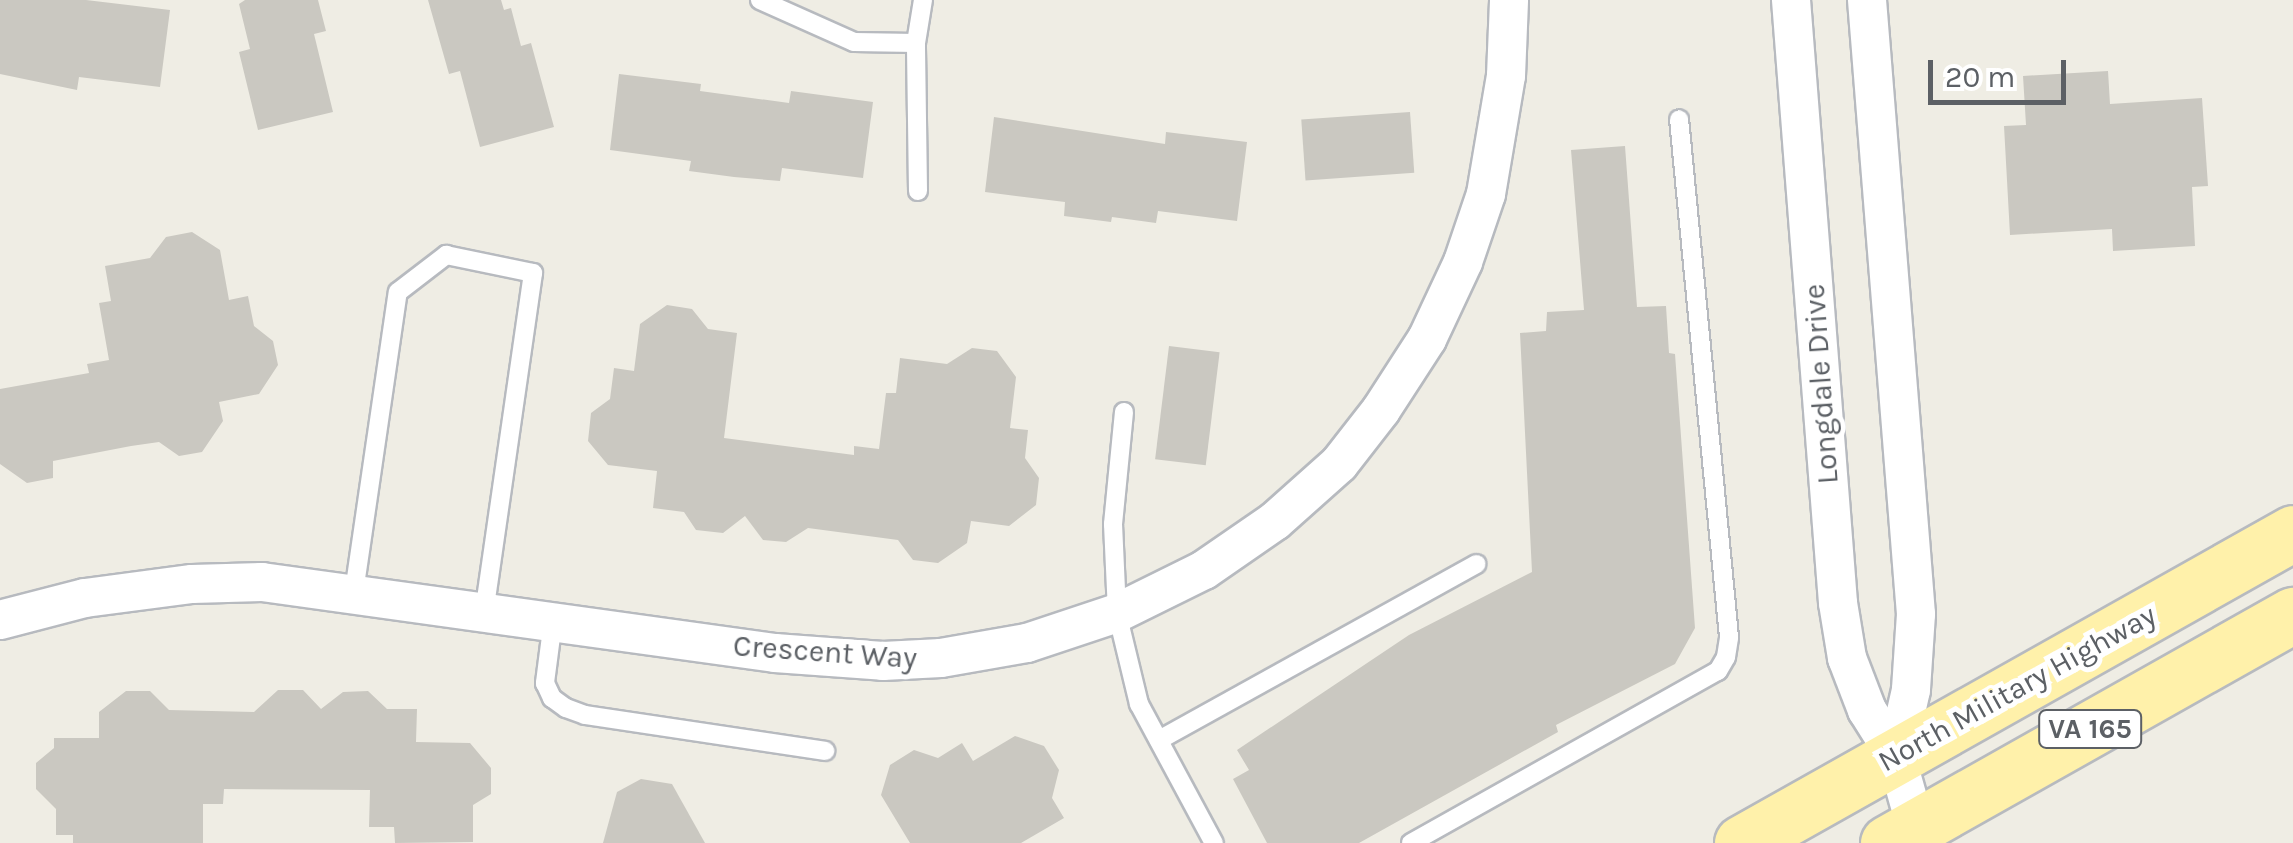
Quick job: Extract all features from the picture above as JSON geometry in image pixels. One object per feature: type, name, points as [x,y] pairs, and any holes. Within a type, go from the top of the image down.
[{"type":"main road","name":"North Military Highway","points":[[1742,843],[2293,533]]},
{"type":"main road","name":"VA 165","points":[[1910,838],[2293,615]]},
{"type":"street","name":"Crescent Way","points":[[0,620],[86,598],[192,584],[262,582],[775,653],[883,661],[941,658],[1028,643],[1117,613],[1204,570],[1275,521],[1339,464],[1382,410],[1418,353],[1464,262],[1486,194],[1506,76],[1509,0]]},
{"type":"street","name":"Longdale Drive","points":[[1791,0],[1838,603],[1847,658],[1867,710],[1896,756]]},
{"type":"street","name":"Longdale Drive","points":[[1868,0],[1916,614],[1911,690],[1896,756],[1910,838]]},
{"type":"lane","points":[[760,0],[854,42],[916,43]]},
{"type":"lane","points":[[918,191],[916,43],[922,0]]},
{"type":"lane","points":[[1410,843],[1718,670],[1726,657],[1729,637],[1679,120]]},
{"type":"lane","points":[[354,592],[398,292],[446,255],[533,273],[484,611]]},
{"type":"lane","points":[[1124,412],[1113,524],[1117,613],[1139,704],[1214,843]]},
{"type":"lane","points":[[1159,740],[1476,564]]},
{"type":"lane","points":[[553,621],[545,684],[552,698],[566,708],[825,751]]},
{"type":"building","points":[[0,0],[86,0],[170,10],[160,87],[79,77],[77,90],[0,74]]},
{"type":"building","points":[[245,0],[318,0],[326,31],[314,34],[333,112],[258,130],[239,52],[250,49],[239,4]]},
{"type":"building","points":[[428,0],[501,0],[504,10],[511,8],[521,46],[531,43],[554,127],[480,147],[460,71],[449,74]]},
{"type":"building","points":[[2108,71],[2110,104],[2202,98],[2208,186],[2192,187],[2195,246],[2113,251],[2112,229],[2010,235],[2004,126],[2026,125],[2023,76]]},
{"type":"building","points":[[619,74],[701,84],[700,91],[789,103],[791,91],[873,102],[863,178],[782,168],[780,181],[734,177],[689,171],[691,161],[610,150]]},
{"type":"building","points":[[1410,112],[1414,173],[1306,180],[1301,120]]},
{"type":"building","points":[[994,117],[1165,144],[1166,132],[1247,142],[1237,221],[1158,211],[1156,223],[1112,217],[1111,222],[1064,216],[1065,202],[985,192]]},
{"type":"building","points":[[1625,146],[1637,307],[1666,306],[1669,353],[1675,354],[1695,628],[1675,664],[1556,725],[1558,732],[1359,843],[1267,843],[1233,779],[1249,770],[1237,750],[1409,635],[1532,572],[1520,333],[1546,331],[1547,312],[1584,310],[1571,150]]},
{"type":"building","points":[[192,232],[220,250],[229,300],[248,296],[254,326],[273,341],[278,365],[259,394],[219,402],[223,421],[202,452],[179,456],[159,442],[131,446],[53,461],[53,478],[27,483],[0,464],[0,389],[89,373],[87,364],[109,360],[99,303],[111,301],[105,266],[150,258],[166,237]]},
{"type":"building","points":[[667,305],[692,309],[708,329],[737,333],[724,438],[854,455],[854,446],[879,449],[886,393],[896,393],[900,358],[947,364],[972,348],[997,351],[1016,377],[1010,428],[1028,430],[1025,458],[1039,478],[1036,505],[1009,526],[971,521],[967,543],[938,563],[913,560],[898,540],[808,528],[786,542],[763,540],[745,516],[723,533],[696,530],[684,512],[653,508],[657,471],[608,465],[588,441],[591,413],[610,399],[614,368],[634,371],[640,324]]},
{"type":"building","points":[[1169,346],[1220,352],[1206,465],[1155,459]]},
{"type":"building","points":[[278,690],[303,690],[321,709],[343,692],[368,691],[387,709],[417,709],[416,742],[470,743],[491,768],[491,794],[473,805],[473,842],[395,843],[394,827],[369,827],[370,790],[224,789],[223,804],[203,804],[203,843],[73,843],[73,835],[56,835],[56,809],[36,789],[36,763],[54,748],[54,738],[99,738],[99,712],[126,691],[150,691],[169,710],[254,712]]},
{"type":"building","points":[[1015,736],[1044,746],[1059,770],[1052,798],[1064,818],[1021,843],[910,843],[881,795],[890,765],[914,750],[938,758],[962,743],[973,761]]},
{"type":"building","points":[[641,779],[672,784],[705,843],[603,843],[617,792]]}]
